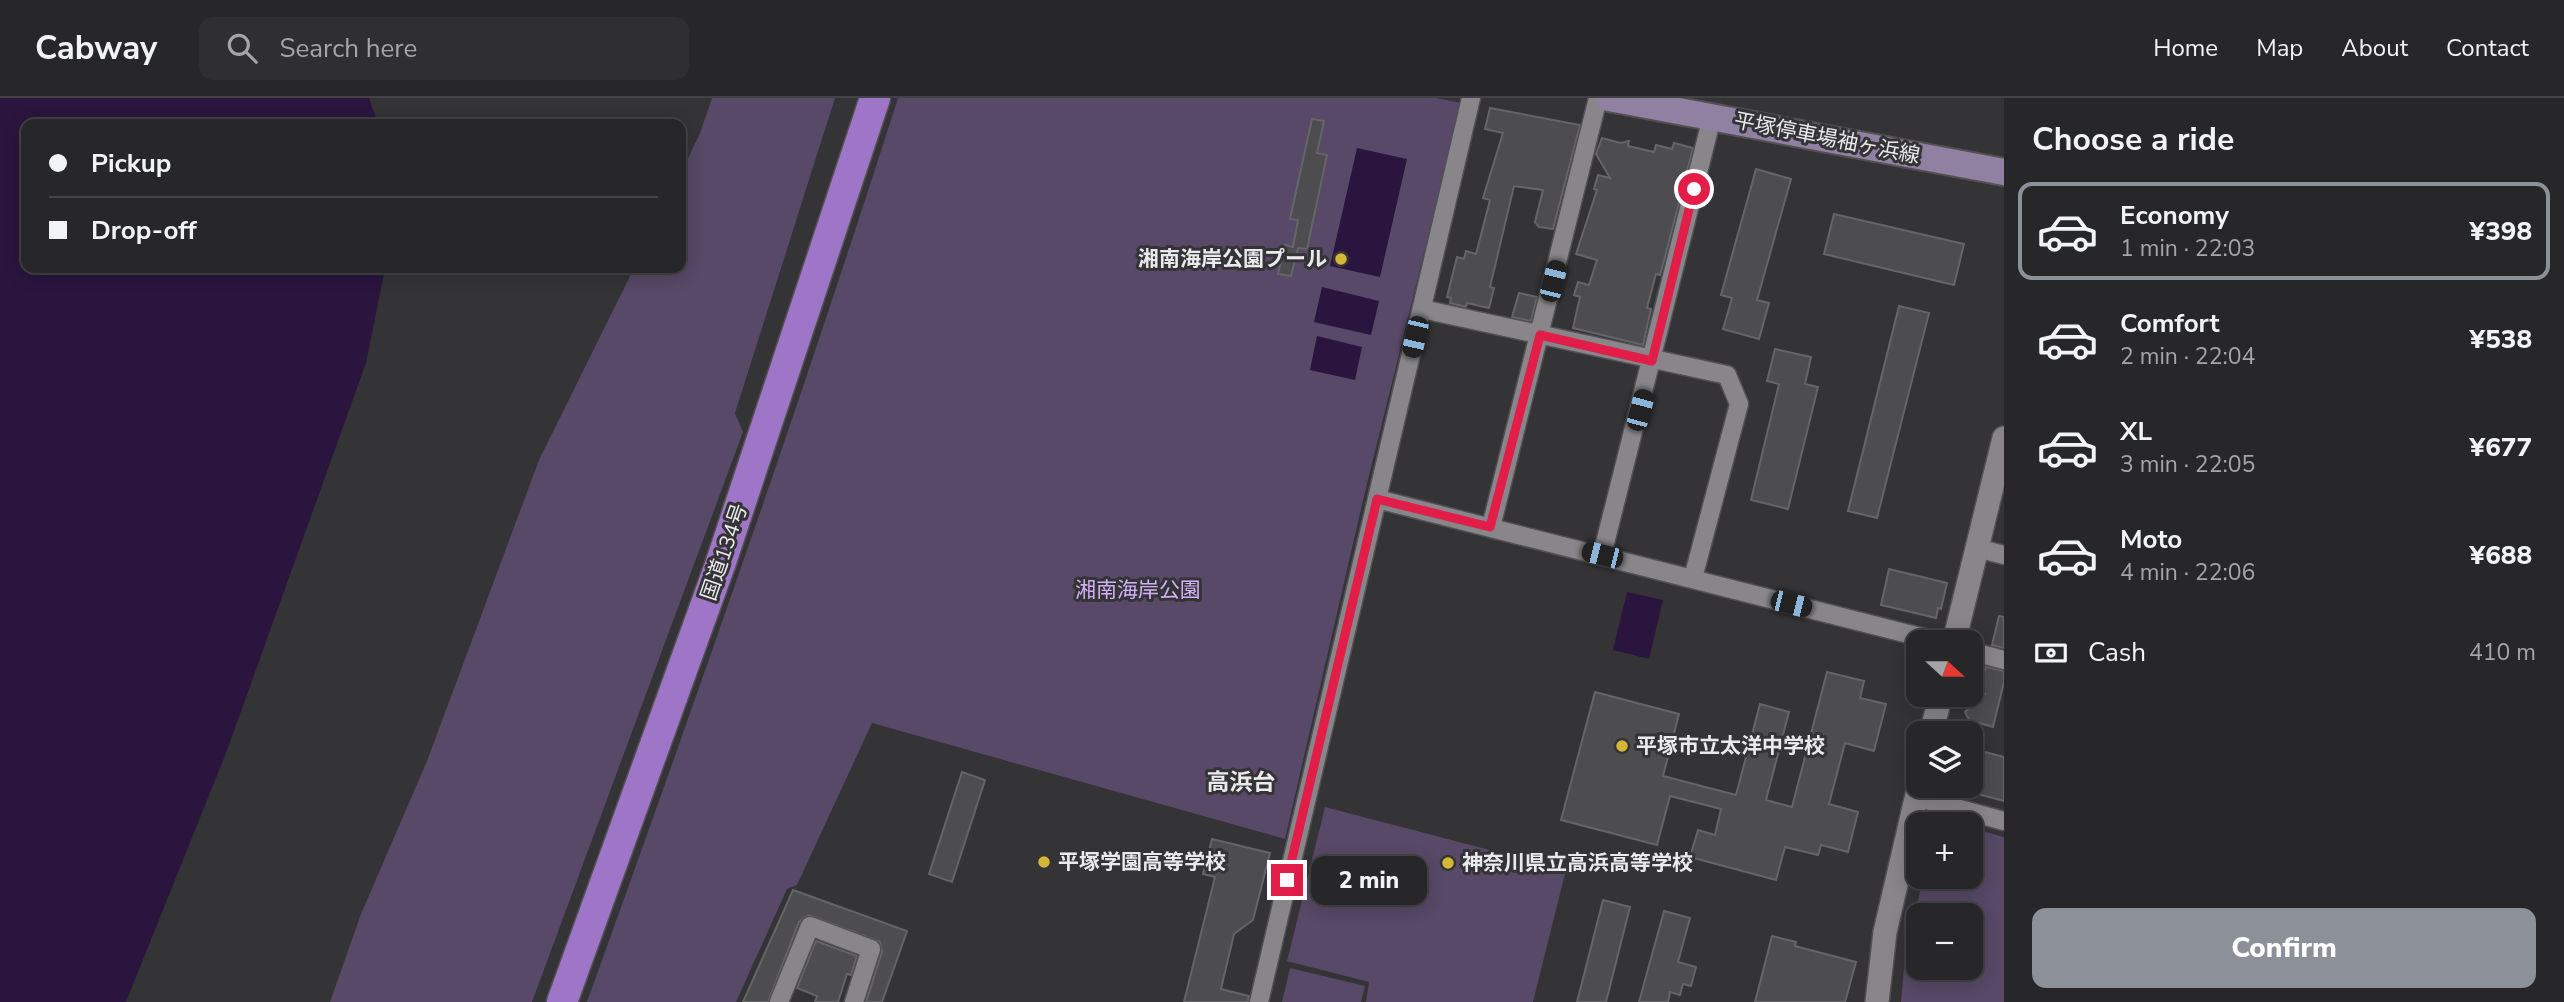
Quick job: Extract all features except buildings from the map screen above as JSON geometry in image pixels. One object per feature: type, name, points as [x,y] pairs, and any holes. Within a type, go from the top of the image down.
[{"type":"highway","name":"国道134号","points":[[543,1002],[695,576],[854,98]]},
{"type":"highway","name":"国道134号","points":[[562,1002],[711,591],[875,98]]},
{"type":"main road","name":"平塚停車場袖ヶ浜線","points":[[1609,98],[1647,101],[1712,117],[2004,172]]},
{"type":"street","points":[[1259,1002],[1471,98]]},
{"type":"street","points":[[1490,527],[1598,98]]},
{"type":"street","points":[[1602,555],[1712,117]]},
{"type":"street","points":[[1422,310],[1727,375],[1739,404],[1693,578]]},
{"type":"street","points":[[1957,630],[2004,438]]},
{"type":"street","points":[[1377,499],[1906,633]]},
{"type":"street","points":[[1977,548],[2004,555]]},
{"type":"street","points":[[1983,654],[2004,660]]},
{"type":"street","points":[[1877,1002],[1885,932],[1916,798]]},
{"type":"street","points":[[1935,798],[2004,821]]},
{"type":"street","points":[[779,1002],[810,926],[871,949],[854,1002]]},
{"type":"green space","points":[[712,98],[835,98],[735,413],[743,432],[532,1002],[330,1002],[361,914],[427,761],[539,460],[632,273],[686,273],[686,162]]},
{"type":"green space","name":"湘南海岸公園","points":[[898,98],[1436,98],[1461,103],[1364,496],[1285,839],[872,723],[797,885],[787,889],[736,1002],[587,1002],[747,551]]},
{"type":"green space","points":[[1325,807],[1566,870],[1533,1002],[1366,1002],[1369,982],[1287,961]]},
{"type":"green space","points":[[1983,831],[2004,837],[2004,1002],[1901,1002],[1906,958],[1906,980],[1983,980],[1983,903],[1918,903],[1920,889],[1983,889]]},
{"type":"green space","points":[[1290,968],[1365,986],[1361,1002],[1282,1002]]},
{"type":"shaded area","points":[[0,98],[369,98],[376,119],[21,119],[21,273],[384,273],[366,363],[226,753],[126,1002],[0,1002]]},
{"type":"shaded area","points":[[1357,148],[1407,159],[1380,277],[1330,266]]},
{"type":"shaded area","points":[[1322,287],[1379,301],[1371,335],[1314,322]]},
{"type":"shaded area","points":[[1317,336],[1362,347],[1355,380],[1310,370]]},
{"type":"shaded area","points":[[1627,592],[1663,600],[1649,659],[1613,650]]},
{"type":"place","name":"湘南海岸公園プール","points":[[1341,259]]},
{"type":"place","name":"平塚市立太洋中学校","points":[[1622,746]]},
{"type":"place","name":"平塚学園高等学校","points":[[1044,862]]},
{"type":"place","name":"神奈川県立高浜高等学校","points":[[1448,863]]},
{"type":"district","name":"高浜台","points":[[1241,782]]},
{"type":"route","points":[[1287,880],[1377,499],[1490,527],[1540,335],[1652,361],[1694,189]]}]
